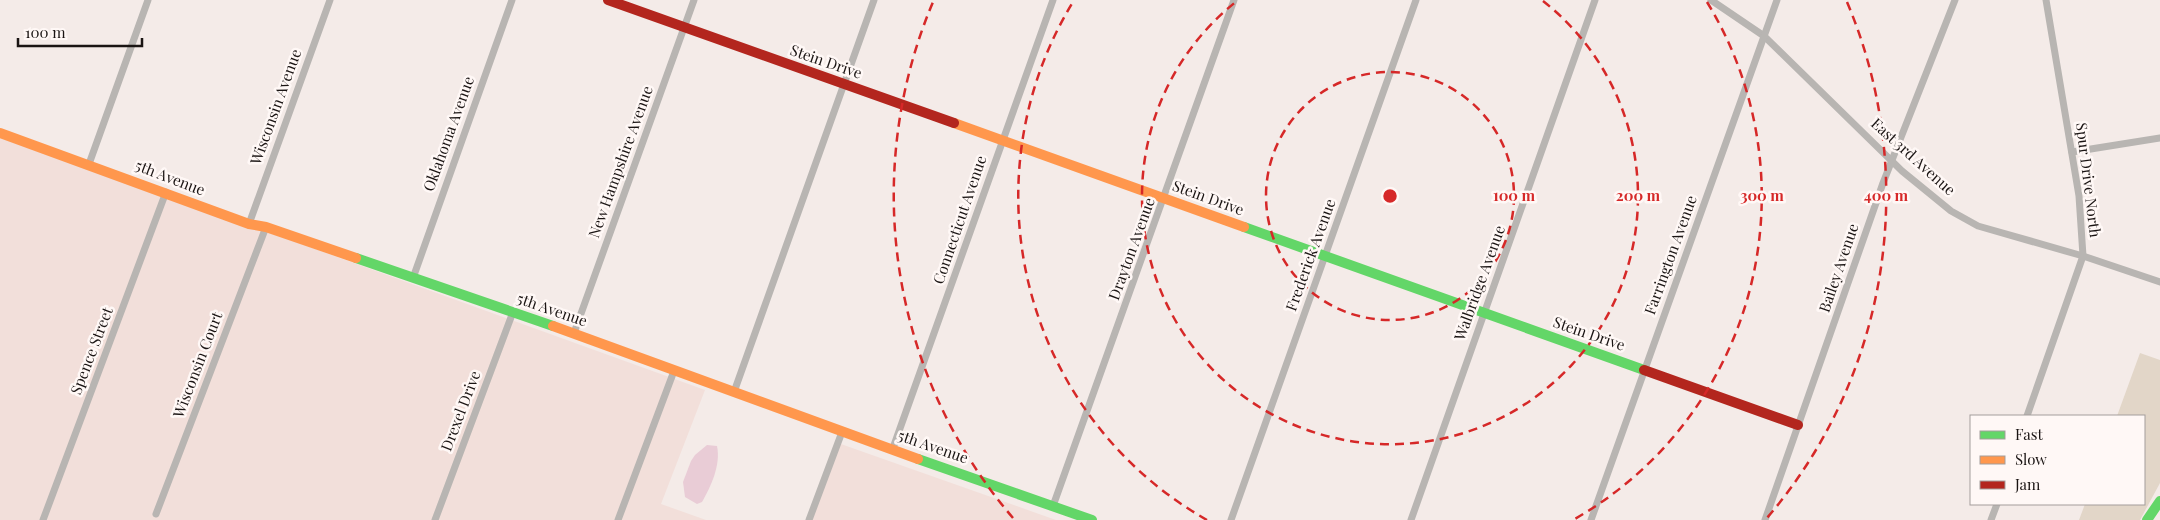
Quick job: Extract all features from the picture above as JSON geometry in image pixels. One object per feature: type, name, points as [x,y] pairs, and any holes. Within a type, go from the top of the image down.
[{"type":"main road","name":"Stein Drive","points":[[608,0],[1798,425]]},
{"type":"main road","name":"5th Avenue","points":[[0,133],[90,164],[249,224],[266,227],[574,333],[842,432],[893,448],[1092,520]]},
{"type":"main road","points":[[2147,520],[2160,501]]},
{"type":"main road","points":[[2155,520],[2160,510]]},
{"type":"street","points":[[90,164],[148,0]]},
{"type":"street","name":"Wisconsin Avenue","points":[[249,224],[330,0]]},
{"type":"street","name":"Oklahoma Avenue","points":[[412,278],[512,0]]},
{"type":"street","name":"New Hampshire Avenue","points":[[574,333],[694,0]]},
{"type":"street","points":[[734,392],[874,0]]},
{"type":"street","name":"Connecticut Avenue","points":[[893,448],[1053,0]]},
{"type":"street","name":"Drayton Avenue","points":[[1054,506],[1234,0]]},
{"type":"street","name":"Frederick Avenue","points":[[1230,520],[1416,0]]},
{"type":"street","name":"Walbridge Avenue","points":[[1411,520],[1483,313],[1596,0]]},
{"type":"street","name":"East 3rd Avenue","points":[[1711,0],[1764,36],[1892,160],[1951,211],[1978,226],[2083,256],[2160,282]]},
{"type":"street","name":"Farrington Avenue","points":[[1591,520],[1777,0]]},
{"type":"street","name":"Bailey Avenue","points":[[1765,520],[1892,160],[1955,0]]},
{"type":"street","name":"Spur Drive North","points":[[2027,415],[2083,256],[2079,196],[2046,0]]},
{"type":"street","points":[[2072,152],[2160,138]]},
{"type":"street","name":"Spence Street","points":[[43,520],[166,192]]},
{"type":"street","name":"Wisconsin Court","points":[[156,514],[266,227]]},
{"type":"street","name":"Drexel Drive","points":[[435,520],[513,312]]},
{"type":"street","points":[[618,520],[674,371]]},
{"type":"street","points":[[809,520],[842,432]]},
{"type":"street","points":[[1991,520],[1997,505]]},
{"type":"shaded area","points":[[0,135],[705,390],[661,504],[706,520],[0,520]]},
{"type":"shaded area","points":[[2140,353],[2160,360],[2160,483],[2140,520],[2079,520],[2085,505],[2145,505],[2145,415],[2117,415]]},
{"type":"shaded area","points":[[838,443],[1056,520],[810,520]]},
{"type":"shaded area","points":[[707,445],[717,446],[718,461],[712,482],[702,502],[697,504],[685,497],[683,482],[691,461]]},
{"type":"traffic: fast","points":[[1244,227],[1644,370]]},
{"type":"traffic: fast","points":[[356,258],[553,326]]},
{"type":"traffic: fast","points":[[918,459],[1092,520]]},
{"type":"traffic: fast","points":[[2147,520],[2160,501]]},
{"type":"traffic: slow","points":[[954,123],[1244,227]]},
{"type":"traffic: slow","points":[[0,133],[249,224],[266,227],[356,258]]},
{"type":"traffic: slow","points":[[553,326],[918,459]]},
{"type":"traffic: jam","points":[[608,0],[954,123]]},
{"type":"traffic: jam","points":[[1644,370],[1798,425]]}]
